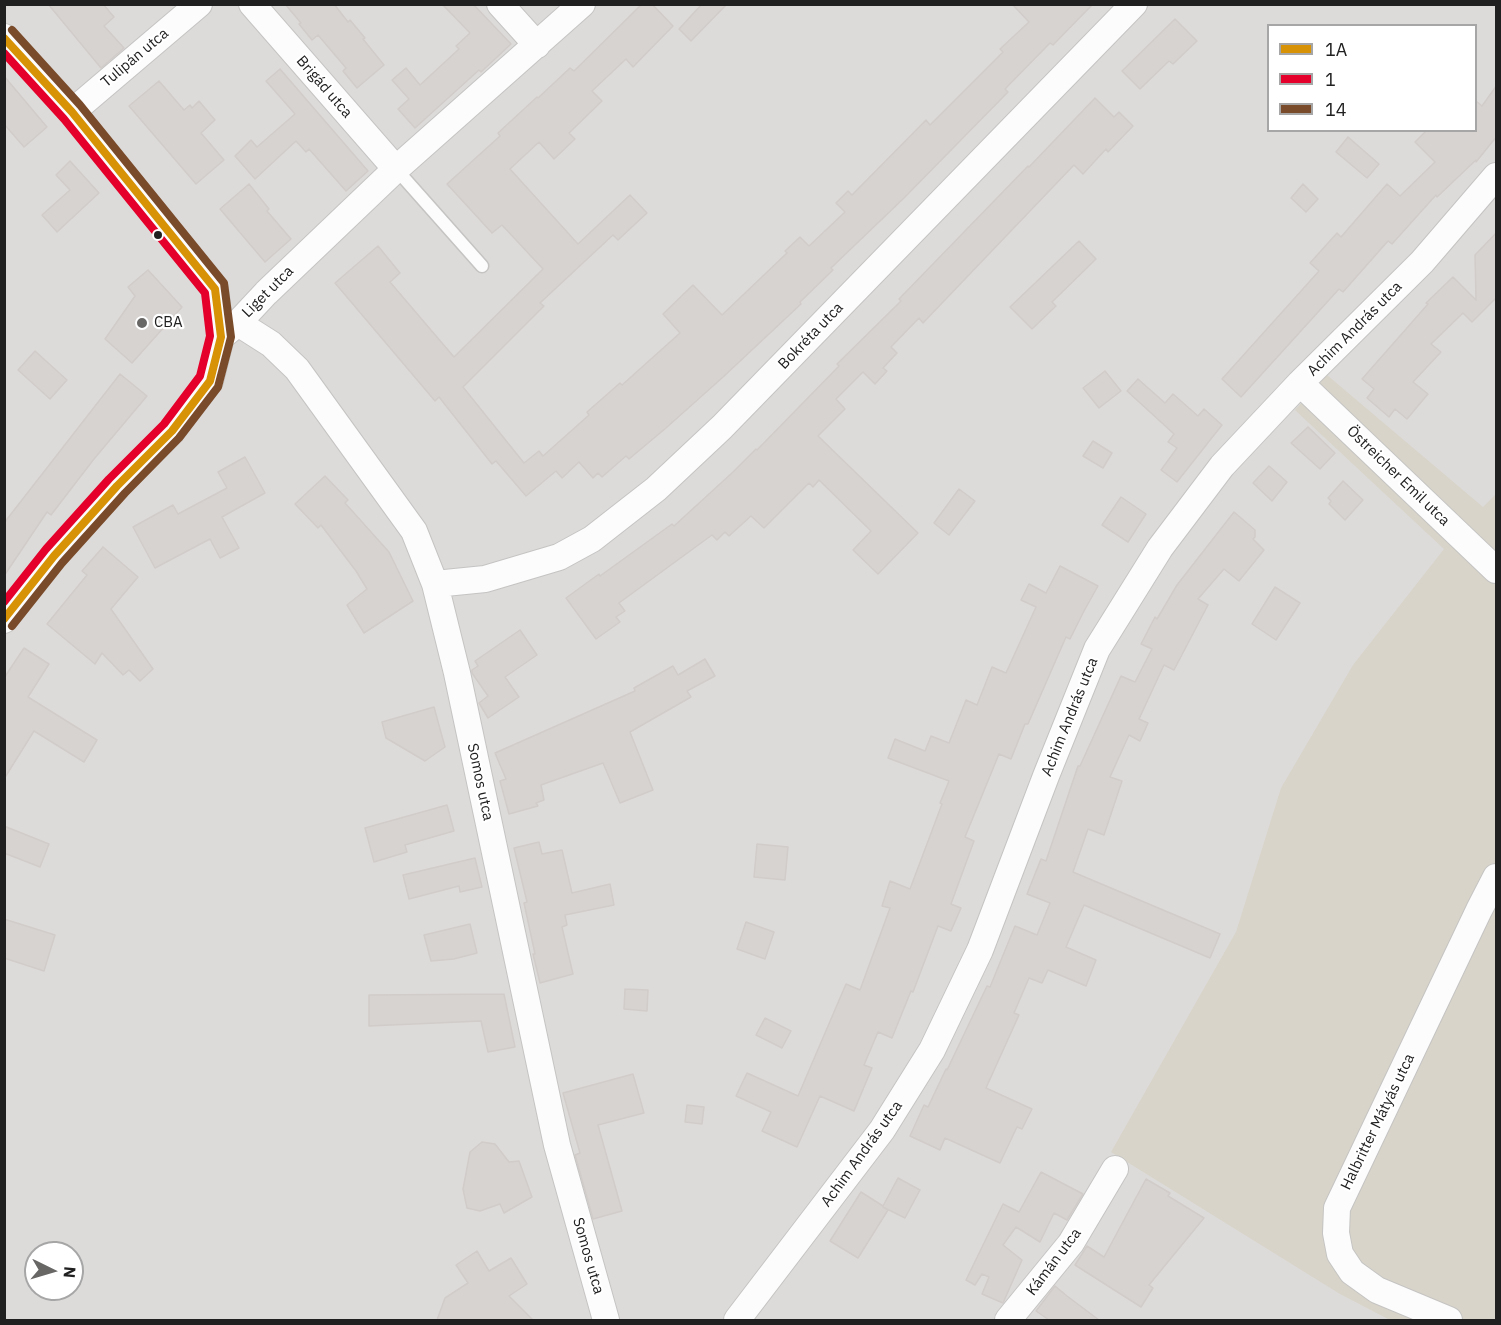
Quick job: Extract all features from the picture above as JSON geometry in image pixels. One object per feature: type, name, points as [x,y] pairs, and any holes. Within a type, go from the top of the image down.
[{"type":"street","name":"Tulipán utca","points":[[72,112],[199,4]]},
{"type":"street","name":"Brigád utca","points":[[252,4],[396,170]]},
{"type":"street","points":[[500,4],[537,45]]},
{"type":"street","name":"Liget utca","points":[[4,620],[54,556],[117,486],[172,431],[210,381],[229,330],[396,170],[582,4]]},
{"type":"street","name":"Bokréta utca","points":[[435,584],[484,579],[559,557],[592,539],[656,489],[722,427],[1134,4]]},
{"type":"street","points":[[4,37],[72,112],[214,289],[229,330]]},
{"type":"street","name":"Achim András utca","points":[[737,1320],[882,1130],[932,1050],[980,950],[1097,649],[1160,548],[1222,466],[1300,383],[1422,262],[1497,176]]},
{"type":"street","name":"Somos utca","points":[[229,330],[271,344],[297,369],[414,531],[435,584],[457,673],[557,1145],[604,1312],[620,1320]]},
{"type":"street","name":"Östreicher Emil utca","points":[[1300,383],[1497,570]]},
{"type":"street","name":"Halbritter Mátyás utca","points":[[1449,1320],[1377,1290],[1352,1272],[1340,1254],[1336,1233],[1337,1208],[1479,910],[1497,877]]},
{"type":"street","name":"Kámán utca","points":[[1008,1320],[1071,1243],[1115,1170]]},
{"type":"lane","points":[[396,170],[482,266]]},
{"type":"shaded area","points":[[5,5],[1496,5],[1496,1320],[5,1320]]},
{"type":"shaded area","points":[[1327,375],[1483,507],[1496,494],[1496,1320],[1390,1320],[1340,1294],[1111,1152],[1236,932],[1281,788],[1353,665],[1444,549],[1295,410]]},
{"type":"building","points":[[48,4],[103,4],[114,17],[104,26],[124,48],[101,68]]},
{"type":"building","points":[[285,4],[334,4],[365,38],[363,39],[384,65],[357,88],[343,71],[346,68],[318,35],[312,40]]},
{"type":"building","points":[[442,4],[473,4],[511,44],[415,128],[398,109],[409,99],[392,80],[406,68],[420,85],[459,49],[456,46],[470,33]]},
{"type":"building","points":[[642,4],[652,4],[673,26],[633,67],[626,59],[592,91],[602,101],[569,133],[575,139],[554,159],[539,142],[510,169],[578,244],[630,195],[647,213],[618,240],[613,235],[540,303],[544,306],[463,387],[524,463],[539,451],[543,456],[589,415],[587,412],[620,383],[622,385],[680,333],[663,314],[693,285],[722,315],[787,253],[785,251],[800,237],[809,246],[845,212],[836,203],[848,191],[852,195],[926,120],[930,125],[1003,52],[1000,49],[1029,22],[1012,4],[1093,4],[1053,45],[1050,43],[1005,89],[1008,92],[904,198],[831,268],[833,270],[800,302],[801,304],[666,428],[629,459],[626,456],[602,477],[598,473],[593,478],[579,462],[562,478],[556,471],[526,496],[496,461],[492,464],[439,397],[435,401],[335,283],[378,246],[400,273],[390,282],[454,357],[543,269],[502,225],[492,233],[447,184],[500,136],[498,133],[537,97],[570,68],[574,71]]},
{"type":"building","points":[[702,4],[727,4],[691,41],[679,29]]},
{"type":"building","points":[[1175,19],[1197,41],[1173,64],[1169,61],[1140,89],[1122,71]]},
{"type":"building","points":[[280,69],[368,171],[346,191],[309,149],[306,152],[296,141],[255,179],[235,156],[251,140],[257,147],[295,114],[266,81]]},
{"type":"building","points":[[4,76],[47,127],[24,147],[4,124]]},
{"type":"building","points":[[159,81],[184,110],[190,105],[192,108],[199,101],[215,120],[201,133],[224,160],[196,184],[129,106]]},
{"type":"building","points":[[1497,85],[1497,136],[1476,162],[1476,160],[1437,197],[1436,195],[1392,244],[1388,241],[1343,292],[1339,289],[1241,397],[1222,379],[1319,271],[1310,263],[1337,233],[1341,237],[1387,184],[1400,196],[1435,162],[1415,142],[1425,132],[1477,132],[1477,102],[1482,106]]},
{"type":"building","points":[[1095,98],[1114,117],[1119,112],[1133,126],[1108,152],[1106,149],[1083,174],[1074,165],[923,323],[919,318],[891,347],[897,353],[883,368],[887,371],[875,384],[863,372],[836,399],[845,409],[818,436],[918,533],[878,574],[853,550],[871,531],[819,480],[813,487],[809,483],[764,528],[751,516],[729,536],[725,532],[717,540],[712,535],[619,603],[625,611],[616,617],[620,622],[596,639],[566,598],[672,524],[674,526],[757,450],[839,366],[837,364],[901,301],[899,299]]},
{"type":"building","points":[[1348,137],[1379,164],[1367,178],[1336,152]]},
{"type":"building","points":[[70,161],[99,193],[57,232],[42,215],[70,190],[56,175]]},
{"type":"building","points":[[249,184],[269,209],[267,211],[291,239],[265,262],[220,209]]},
{"type":"building","points":[[1303,184],[1318,199],[1306,212],[1291,198]]},
{"type":"building","points":[[1497,232],[1497,297],[1472,322],[1463,313],[1431,344],[1441,352],[1413,382],[1428,394],[1407,419],[1395,409],[1389,417],[1367,398],[1374,389],[1362,379],[1428,304],[1426,303],[1453,277],[1476,300],[1475,255]]},
{"type":"building","points":[[1079,241],[1096,259],[1052,302],[1056,306],[1032,329],[1010,307]]},
{"type":"building","name":"CBA","points":[[148,270],[182,307],[132,363],[105,339],[135,296],[128,287]]},
{"type":"building","points":[[35,351],[67,380],[50,399],[18,370]]},
{"type":"building","points":[[1105,371],[1121,391],[1099,408],[1083,388]]},
{"type":"building","points":[[120,374],[147,396],[51,515],[47,512],[4,576],[4,523]]},
{"type":"building","points":[[1138,379],[1165,403],[1173,394],[1198,416],[1204,409],[1222,425],[1177,482],[1161,470],[1177,448],[1168,442],[1174,434],[1127,391]]},
{"type":"building","points":[[1308,427],[1335,453],[1320,469],[1291,443]]},
{"type":"building","points":[[1093,441],[1112,453],[1103,468],[1083,456]]},
{"type":"building","points":[[245,457],[265,493],[222,517],[239,548],[220,558],[210,539],[155,568],[133,527],[173,505],[178,514],[227,488],[218,472]]},
{"type":"building","points":[[1269,466],[1287,482],[1272,501],[1253,483]]},
{"type":"building","points":[[325,476],[348,500],[345,503],[389,552],[413,601],[364,633],[347,605],[367,589],[321,525],[318,528],[295,504]]},
{"type":"building","points":[[1343,481],[1363,500],[1345,520],[1329,504],[1331,501],[1328,498]]},
{"type":"building","points":[[959,489],[975,501],[949,535],[934,523]]},
{"type":"building","points":[[1121,497],[1146,514],[1128,542],[1102,525]]},
{"type":"building","points":[[1234,512],[1255,530],[1253,539],[1264,550],[1239,581],[1224,569],[1198,599],[1208,605],[1174,670],[1164,665],[1139,719],[1148,723],[1140,741],[1129,735],[1110,777],[1122,781],[1104,835],[1088,829],[1073,872],[1220,934],[1210,958],[1084,905],[1066,947],[1096,960],[1086,986],[1048,970],[1042,983],[1029,978],[1014,1013],[1019,1015],[986,1088],[1032,1109],[1022,1129],[1017,1127],[1000,1163],[945,1138],[940,1150],[910,1136],[924,1105],[928,1107],[947,1070],[987,986],[990,987],[1015,926],[1037,935],[1050,903],[1027,894],[1041,859],[1046,861],[1078,766],[1080,766],[1121,676],[1135,682],[1152,649],[1141,644],[1155,617],[1157,619],[1177,585]]},
{"type":"building","points":[[103,547],[138,577],[111,609],[153,669],[140,681],[129,670],[123,675],[102,653],[95,664],[47,624],[87,575],[82,571]]},
{"type":"building","points":[[1060,566],[1098,586],[1070,639],[1066,637],[1011,759],[999,754],[965,837],[974,841],[951,904],[961,908],[951,931],[938,926],[913,992],[911,991],[892,1038],[878,1032],[864,1065],[872,1068],[854,1111],[820,1096],[797,1147],[762,1131],[771,1112],[736,1096],[747,1073],[798,1096],[846,984],[860,990],[890,908],[882,906],[890,881],[910,889],[942,804],[940,803],[949,781],[888,758],[895,739],[925,751],[931,736],[949,743],[966,700],[977,705],[992,667],[1006,673],[1036,607],[1021,600],[1029,584],[1046,593]]},
{"type":"building","points":[[1275,587],[1300,603],[1276,640],[1252,624]]},
{"type":"building","points":[[520,630],[537,655],[505,677],[519,697],[488,718],[479,703],[488,696],[472,673],[472,670],[478,666],[475,661]]},
{"type":"building","points":[[24,648],[49,664],[28,697],[97,740],[84,762],[34,731],[4,779],[4,678]]},
{"type":"building","points":[[705,659],[715,676],[687,691],[691,697],[630,732],[653,790],[620,803],[603,763],[541,785],[544,800],[536,803],[538,806],[509,814],[500,781],[506,779],[495,753],[635,691],[634,688],[673,666],[678,675]]},
{"type":"building","points":[[434,707],[445,747],[425,761],[386,738],[382,722]]},
{"type":"building","points":[[447,805],[454,831],[405,845],[407,852],[374,862],[365,828]]},
{"type":"building","points":[[4,826],[49,844],[40,867],[4,853]]},
{"type":"building","points":[[539,842],[542,854],[562,850],[572,893],[610,884],[614,905],[565,915],[567,925],[562,927],[573,974],[540,983],[524,903],[527,902],[514,848]]},
{"type":"building","points":[[757,844],[788,847],[785,880],[754,877]]},
{"type":"building","points":[[475,858],[482,887],[460,892],[459,886],[409,899],[403,875]]},
{"type":"building","points":[[4,919],[55,935],[44,971],[4,958]]},
{"type":"building","points":[[746,922],[774,932],[765,959],[737,949]]},
{"type":"building","points":[[470,924],[477,953],[454,959],[431,961],[424,935]]},
{"type":"building","points":[[625,989],[648,990],[647,1011],[624,1009]]},
{"type":"building","points":[[504,994],[515,1047],[488,1052],[481,1021],[369,1026],[369,995]]},
{"type":"building","points":[[765,1018],[791,1031],[782,1048],[756,1035]]},
{"type":"building","points":[[633,1074],[644,1113],[598,1125],[622,1211],[593,1219],[575,1155],[580,1153],[563,1093]]},
{"type":"building","points":[[687,1105],[704,1107],[702,1124],[685,1122]]},
{"type":"building","points":[[482,1142],[495,1144],[509,1162],[519,1161],[532,1197],[504,1213],[500,1204],[480,1211],[467,1208],[463,1189],[470,1152]]},
{"type":"building","points":[[1041,1172],[1083,1194],[1067,1220],[1054,1213],[1040,1242],[1016,1227],[1003,1245],[1022,1260],[1003,1303],[982,1294],[989,1277],[982,1274],[975,1285],[966,1280],[1003,1204],[1019,1212]]},
{"type":"building","points":[[898,1178],[920,1190],[905,1218],[883,1207],[888,1210],[858,1258],[830,1241],[861,1192],[883,1206]]},
{"type":"building","points":[[1146,1179],[1170,1193],[1168,1196],[1204,1218],[1149,1285],[1153,1288],[1141,1307],[1075,1265],[1087,1246],[1104,1257]]},
{"type":"building","points":[[477,1251],[489,1271],[511,1258],[527,1284],[509,1296],[533,1320],[437,1320],[445,1298],[468,1283],[456,1265]]},
{"type":"building","points":[[1055,1286],[1099,1320],[1049,1320],[1036,1311]]},
{"type":"transit line","name":"14","points":[[12,30],[80,105],[224,283],[231,337],[218,387],[179,438],[125,493],[62,563],[12,626]]},
{"type":"transit line","name":"1A","points":[[4,38],[72,112],[215,289],[221,337],[210,381],[172,431],[117,486],[54,556],[4,619]]},
{"type":"transit line","name":"1","points":[[4,53],[64,119],[205,293],[210,336],[200,376],[164,424],[109,479],[46,549],[4,602]]},
{"type":"place","name":"CBA","points":[[142,323]]}]
